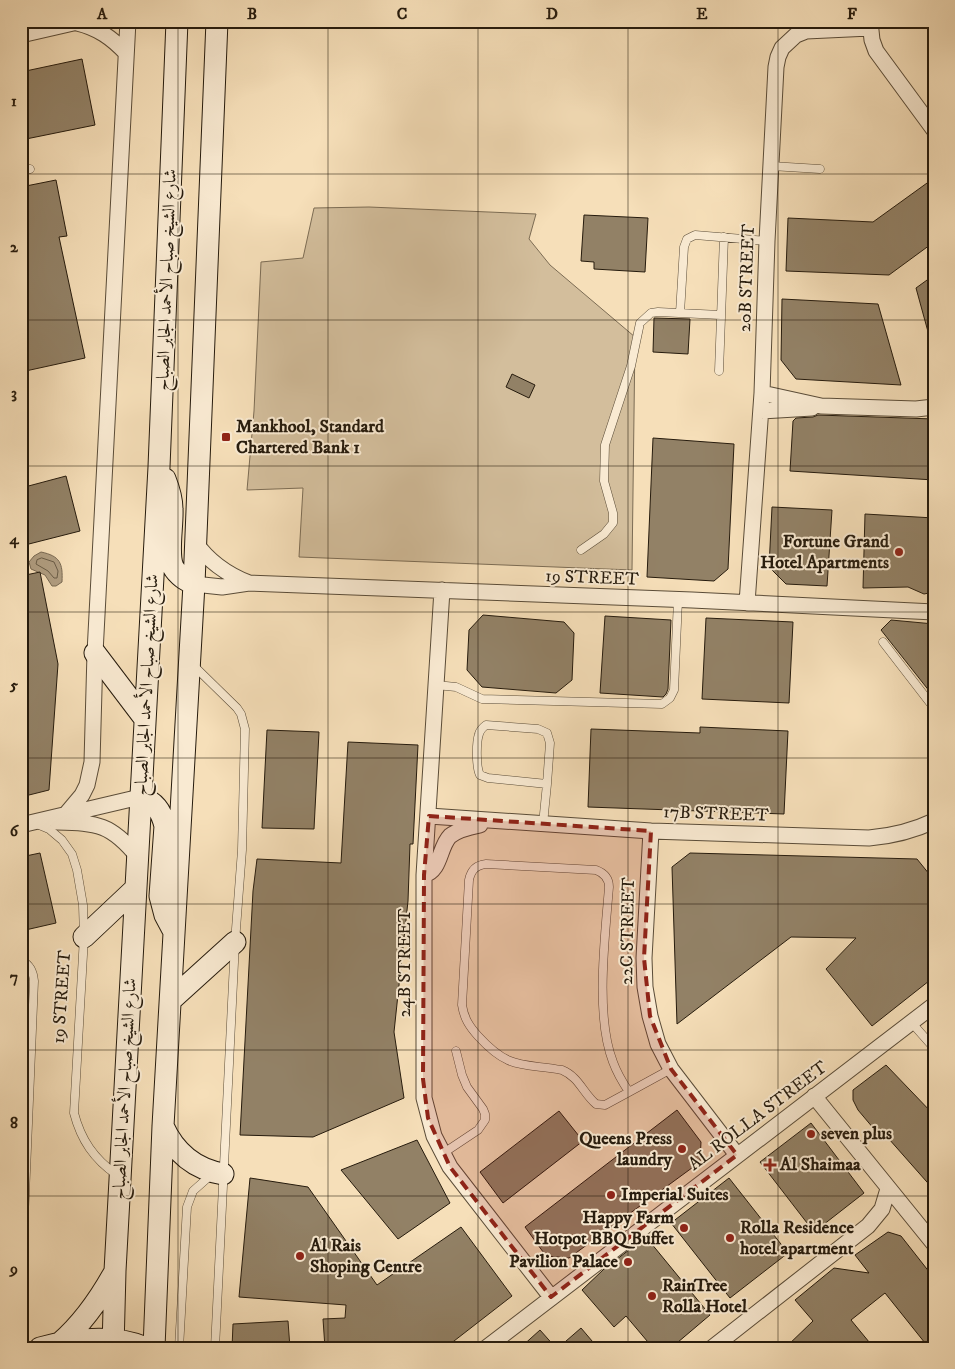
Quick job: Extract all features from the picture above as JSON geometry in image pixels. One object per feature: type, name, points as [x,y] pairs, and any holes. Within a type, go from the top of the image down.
[{"type":"main road","name":"شارع الشيخ صباح الأحمد الجابر الصباح","points":[[115,1345],[115,1271],[159,468],[177,21]]},
{"type":"main road","points":[[154,1348],[163,1126],[194,584],[217,21]]},
{"type":"main road","points":[[159,468],[167,482],[171,498],[171,560],[173,567],[182,577],[194,584]]},
{"type":"main road","points":[[95,654],[145,718]]},
{"type":"main road","points":[[140,797],[150,800],[158,807],[163,816],[165,826],[160,896],[165,915],[175,932]]},
{"type":"main road","points":[[84,937],[136,888]]},
{"type":"main road","points":[[171,1000],[235,942]]},
{"type":"main road","points":[[163,1126],[169,1139],[188,1160],[201,1168],[219,1173]]},
{"type":"main road","points":[[50,1345],[87,1316],[102,1295],[115,1271]]},
{"type":"main road","points":[[50,1345],[115,1345],[134,1343],[146,1348]]},
{"type":"street","points":[[66,814],[82,795],[90,773],[128,21]]},
{"type":"street","points":[[21,35],[80,22],[100,31],[114,41],[126,54]]},
{"type":"street","points":[[870,25],[876,51],[934,130]]},
{"type":"street","name":"20B STREET","points":[[747,604],[761,411],[767,241],[778,57],[782,48],[796,34],[806,31],[870,25]]},
{"type":"street","points":[[762,393],[821,406],[916,409],[934,407]]},
{"type":"street","points":[[761,411],[797,410],[821,406]]},
{"type":"street","name":"19 STREET","points":[[195,542],[203,553],[218,567],[236,578],[249,583]]},
{"type":"street","name":"19 STREET","points":[[194,584],[222,587],[249,583],[442,590],[934,612]]},
{"type":"street","name":"24B STREET","points":[[442,590],[424,875],[424,1098],[428,1118],[442,1154],[551,1297]]},
{"type":"street","points":[[27,824],[140,797]]},
{"type":"street","name":"17B STREET","points":[[429,816],[494,822],[651,831],[870,838],[906,833],[934,820]]},
{"type":"street","name":"17B STREET","points":[[424,875],[434,868],[443,846],[451,835],[463,829],[494,822]]},
{"type":"street","points":[[27,824],[87,823],[102,827],[116,834],[138,857]]},
{"type":"street","name":"22C STREET","points":[[651,831],[644,958],[645,987],[654,1030],[671,1070],[737,1155]]},
{"type":"street","name":"AL ROLLA STREET","points":[[486,1348],[934,1005]]},
{"type":"street","points":[[814,1096],[934,1244]]},
{"type":"street","points":[[712,1348],[868,1226],[882,1209],[888,1189]]},
{"type":"lane","points":[[771,166],[820,168]]},
{"type":"lane","points":[[21,171],[30,168]]},
{"type":"lane","points":[[680,313],[684,242],[687,238],[695,235],[767,241]]},
{"type":"lane","points":[[719,371],[724,238]]},
{"type":"lane","points":[[581,550],[608,531],[613,523],[613,513],[604,481],[605,445],[631,366],[640,323],[644,317],[651,314],[721,315]]},
{"type":"lane","points":[[436,686],[456,687],[482,699],[662,704],[670,698],[674,690],[678,600]]},
{"type":"lane","points":[[883,642],[934,708]]},
{"type":"lane","points":[[190,661],[237,708],[244,721],[245,736],[242,850],[219,1173],[215,1348]]},
{"type":"lane","points":[[543,824],[547,784],[550,743],[547,733],[538,729],[491,725],[482,728],[478,735],[478,766],[480,774],[488,778],[547,784]]},
{"type":"lane","name":"19 STREET","points":[[27,824],[49,829],[62,840],[72,854],[77,870],[83,905],[84,937],[74,1113],[78,1128],[90,1150],[106,1168],[120,1177]]},
{"type":"lane","points":[[630,1092],[612,1061],[604,1026],[604,947],[609,887],[607,878],[596,870],[486,864],[476,866],[469,880],[462,1005],[468,1023],[492,1050],[507,1061],[562,1070],[568,1073],[578,1081],[596,1104],[605,1105],[630,1092],[671,1070]]},
{"type":"lane","points":[[21,960],[29,966],[34,975],[21,1290]]},
{"type":"lane","points":[[911,1022],[934,1048]]},
{"type":"lane","points":[[442,1154],[478,1130],[485,1120],[483,1109],[467,1087],[456,1051]]},
{"type":"lane","points":[[21,1085],[28,1109]]},
{"type":"lane","points":[[179,1348],[188,1201],[196,1186],[219,1173]]},
{"type":"highlighted area","points":[[429,816],[651,831],[644,958],[650,1016],[671,1069],[737,1155],[551,1297],[450,1167],[428,1118],[423,1079],[424,875]]},
{"type":"shaded area","points":[[369,207],[536,214],[529,239],[550,265],[635,337],[632,570],[299,557],[303,488],[247,490],[254,411],[261,262],[303,258],[314,208]]},
{"type":"water","points":[[41,552],[56,558],[61,565],[62,582],[56,586],[52,586],[45,575],[31,569],[29,562]]},
{"type":"building","points":[[82,59],[95,125],[21,140],[21,72]]},
{"type":"building","points":[[934,178],[934,242],[889,275],[786,271],[788,218],[873,222]]},
{"type":"building","points":[[56,180],[67,236],[59,237],[85,358],[21,372],[21,187]]},
{"type":"building","points":[[584,215],[648,218],[645,272],[594,269],[594,262],[581,261]]},
{"type":"building","points":[[934,275],[934,339],[930,339],[916,288]]},
{"type":"building","points":[[782,299],[878,304],[901,385],[796,379],[781,360]]},
{"type":"building","points":[[654,318],[690,319],[688,354],[653,352]]},
{"type":"building","points":[[512,374],[535,385],[529,398],[506,387]]},
{"type":"building","points":[[818,415],[934,419],[934,480],[790,471],[793,421],[796,418]]},
{"type":"building","points":[[653,438],[734,444],[728,569],[714,581],[647,577]]},
{"type":"building","points":[[66,476],[80,531],[21,546],[21,488]]},
{"type":"building","points":[[772,507],[832,510],[827,586],[786,584],[769,567]]},
{"type":"building","name":"Fortune Grand Hotel Apartments","points":[[865,514],[934,518],[934,592],[924,594],[908,587],[863,588]]},
{"type":"building","points":[[40,572],[58,664],[49,790],[21,797],[21,576]]},
{"type":"building","points":[[483,615],[564,622],[574,633],[572,680],[556,693],[482,687],[467,670],[469,630]]},
{"type":"building","points":[[605,616],[671,620],[668,689],[663,697],[600,693]]},
{"type":"building","points":[[706,618],[793,622],[789,703],[702,699]]},
{"type":"building","points":[[891,620],[934,624],[934,697],[881,630]]},
{"type":"building","points":[[700,727],[788,731],[784,814],[588,807],[591,729],[700,733]]},
{"type":"building","points":[[267,730],[319,732],[314,829],[262,828]]},
{"type":"building","points":[[348,742],[418,745],[413,844],[410,844],[408,901],[394,1032],[404,1098],[313,1137],[240,1135],[253,891],[257,859],[341,863]]},
{"type":"building","points":[[40,853],[56,923],[21,931],[21,857]]},
{"type":"building","points":[[690,853],[917,859],[934,880],[934,977],[872,1026],[826,969],[856,938],[791,937],[677,1024],[672,867]]},
{"type":"building","points":[[886,1065],[934,1115],[934,1190],[881,1130],[878,1132],[874,1129],[858,1110],[853,1100],[853,1090]]},
{"type":"building","name":"Imperial Suites","points":[[677,1110],[701,1142],[700,1162],[569,1258],[546,1256],[525,1227]]},
{"type":"building","points":[[559,1111],[583,1141],[503,1203],[480,1172]]},
{"type":"building","points":[[811,1123],[864,1193],[814,1232],[760,1162]]},
{"type":"building","points":[[417,1140],[450,1203],[398,1239],[341,1170]]},
{"type":"building","name":"Al Rais Shoping Centre","points":[[250,1178],[308,1187],[377,1285],[461,1227],[512,1296],[445,1348],[325,1348],[323,1319],[345,1318],[346,1305],[239,1297]]},
{"type":"building","name":"Rolla Residence hotel apartment","points":[[729,1178],[788,1253],[730,1298],[671,1223]]},
{"type":"building","points":[[888,1232],[901,1236],[934,1278],[934,1348],[929,1348],[885,1293],[851,1320],[874,1348],[785,1348],[813,1321],[795,1300],[834,1268],[869,1273],[855,1255]]},
{"type":"building","name":"RainTree Rolla Hotel","points":[[646,1237],[710,1315],[671,1348],[653,1348],[626,1316],[614,1327],[582,1290],[604,1269]]},
{"type":"building","points":[[288,1321],[290,1348],[232,1348],[233,1324]]},
{"type":"building","points":[[581,1328],[598,1348],[558,1348]]},
{"type":"building","points":[[540,1330],[556,1348],[520,1348]]},
{"type":"place","name":"Mankhool, Standard Chartered Bank 1","points":[[226,437]]},
{"type":"place","name":"Fortune Grand Hotel Apartments","points":[[899,552]]},
{"type":"place","name":"seven plus","points":[[811,1134]]},
{"type":"place","name":"Queens Press laundry","points":[[682,1149]]},
{"type":"place","name":"Al Shaimaa","points":[[770,1165]]},
{"type":"place","name":"Imperial Suites","points":[[611,1195]]},
{"type":"place","name":"Happy Farm Hotpot BBQ Buffet","points":[[684,1228]]},
{"type":"place","name":"Rolla Residence hotel apartment","points":[[730,1238]]},
{"type":"place","name":"Al Rais Shoping Centre","points":[[300,1256]]},
{"type":"place","name":"Pavilion Palace","points":[[628,1262]]},
{"type":"place","name":"RainTree Rolla Hotel","points":[[652,1296]]}]
